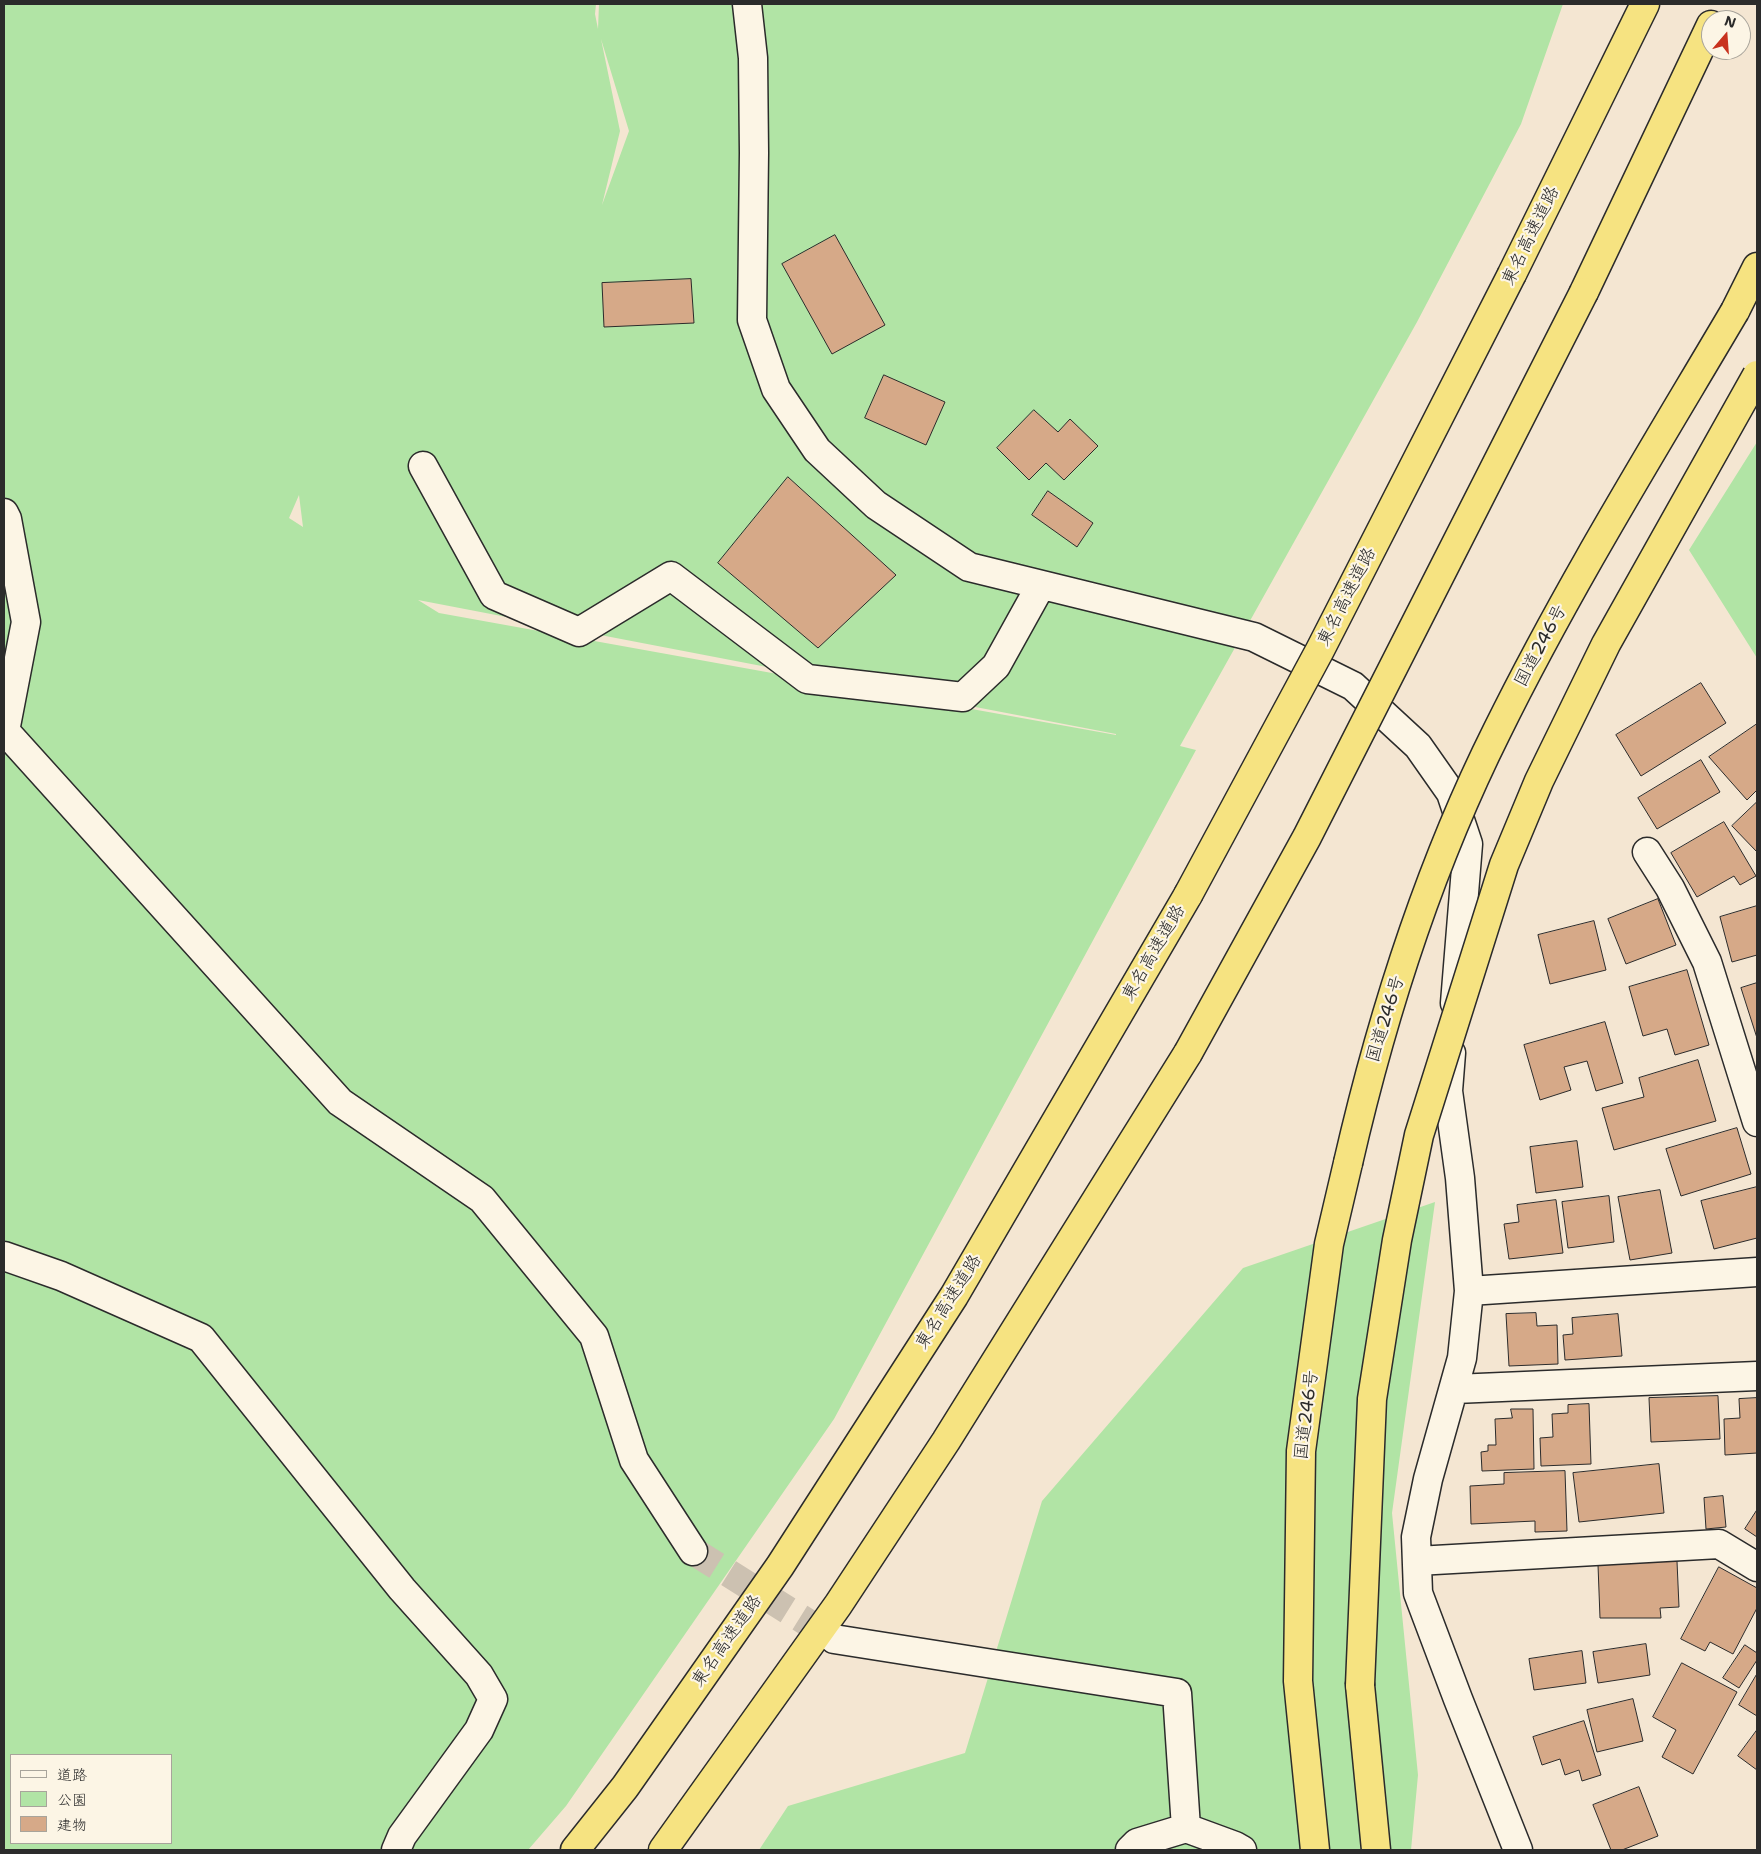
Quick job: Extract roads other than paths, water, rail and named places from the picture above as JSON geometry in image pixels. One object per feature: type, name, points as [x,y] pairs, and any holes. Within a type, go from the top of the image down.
[{"type":"highway","name":"東名高速道路","points":[[576,1850],[624,1787],[780,1566],[954,1296],[1188,895],[1320,650],[1512,274],[1644,4]]},
{"type":"highway","points":[[663,1850],[838,1605],[940,1450],[1188,1053],[1307,838],[1584,292],[1701,46]]},
{"type":"highway","name":"国道246号","points":[[1315,1850],[1298,1681],[1301,1451],[1329,1244],[1366,1083],[1414,933],[1450,836],[1496,732],[1556,616],[1734,311],[1757,267]]},
{"type":"highway","points":[[1376,1850],[1360,1685],[1372,1399],[1396,1240],[1419,1135],[1504,865],[1539,781],[1606,644],[1757,375]]},
{"type":"street","points":[[747,4],[753,77],[752,320],[776,389],[818,450],[876,505],[969,567],[1254,637],[1353,686],[1418,746],[1451,793],[1468,844],[1448,1091],[1460,1178],[1469,1291],[1462,1358],[1455,1389],[1428,1479],[1416,1536],[1418,1594],[1518,1850]]},
{"type":"street","points":[[423,466],[494,595],[579,632],[671,576],[807,679],[962,697],[996,666],[1041,585]]},
{"type":"street","points":[[4,513],[7,519],[26,622],[5,731],[340,1102],[482,1199],[594,1336],[634,1460],[693,1551]]},
{"type":"street","points":[[1647,852],[1670,888],[1707,962],[1757,1122]]},
{"type":"street","points":[[4,1256],[61,1276],[201,1338],[402,1589],[479,1674],[494,1699],[479,1730],[402,1836],[396,1850]]},
{"type":"street","points":[[1469,1291],[1757,1272]]},
{"type":"street","points":[[1455,1389],[1757,1376]]},
{"type":"street","points":[[1417,1561],[1719,1544],[1757,1567]]},
{"type":"street","points":[[834,1640],[1178,1693],[1186,1828]]},
{"type":"street","points":[[1130,1850],[1138,1843],[1186,1828],[1236,1846],[1242,1850]]},
{"type":"tunnel","points":[[693,1551],[834,1639]]}]
